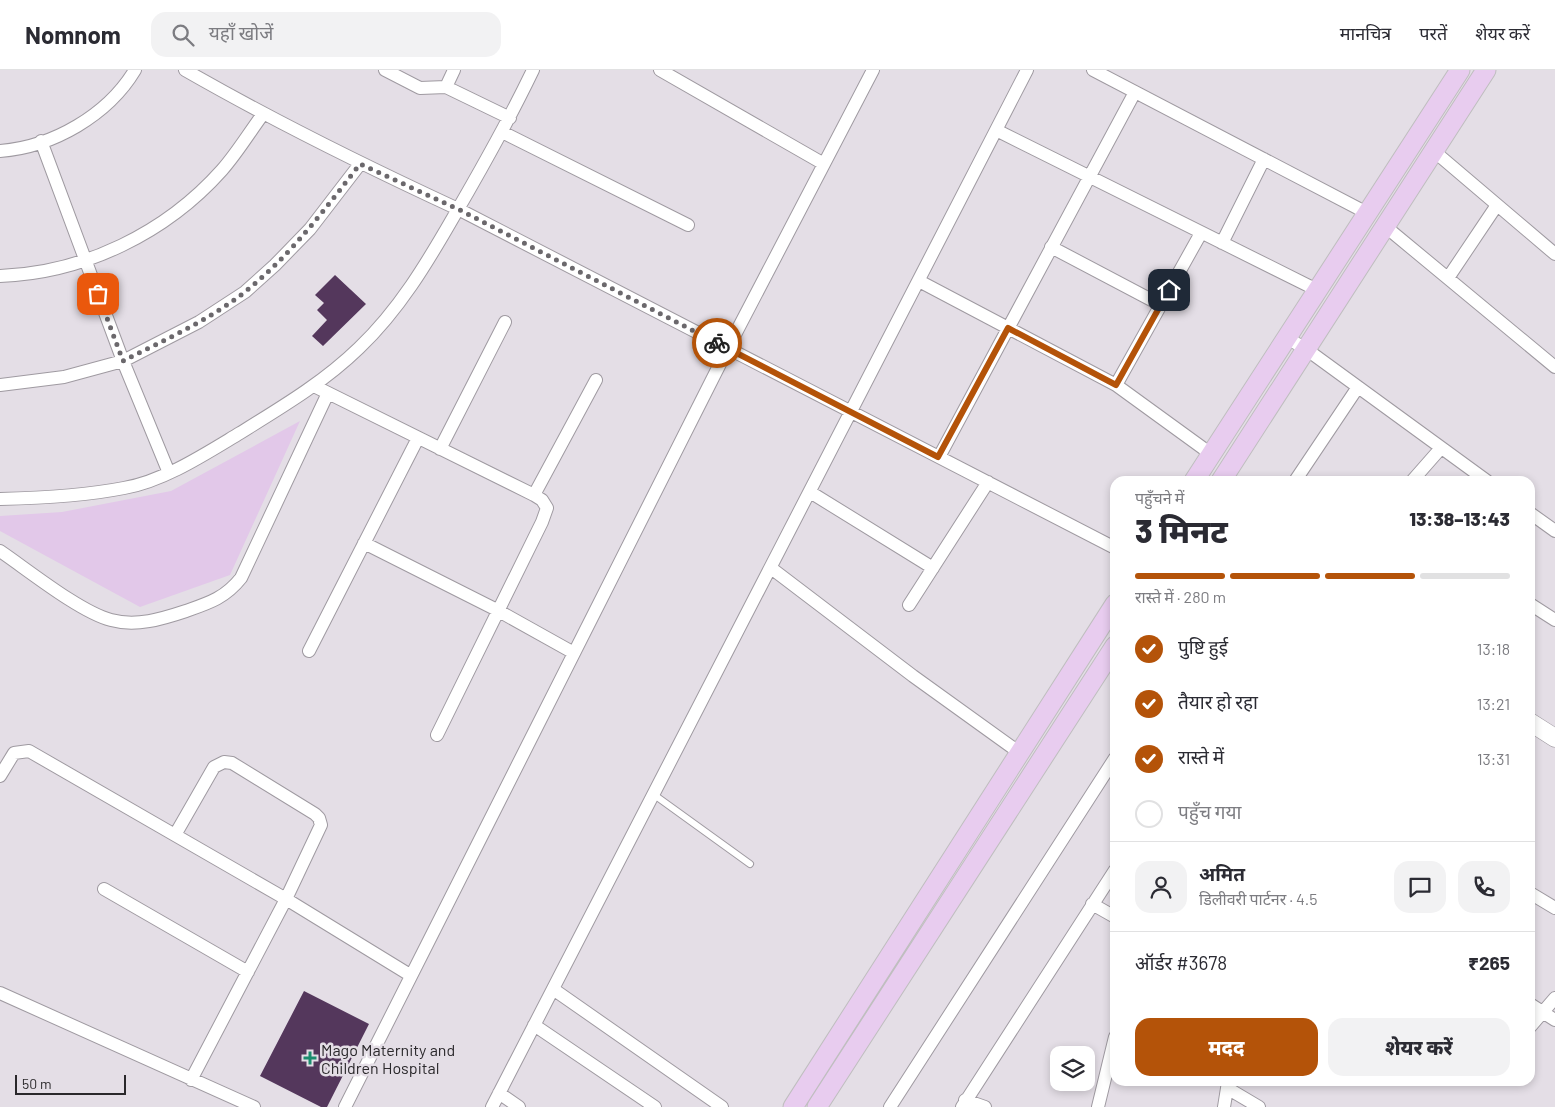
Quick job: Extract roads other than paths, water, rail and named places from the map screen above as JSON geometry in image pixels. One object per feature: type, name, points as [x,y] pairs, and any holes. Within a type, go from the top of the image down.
[{"type":"main road","points":[[1197,476],[1460,70]]},
{"type":"main road","points":[[1224,476],[1435,152],[1486,70]]},
{"type":"main road","points":[[793,1107],[1110,612]]},
{"type":"main road","points":[[817,1107],[1110,654]]},
{"type":"street","points":[[0,151],[41,141],[77,126],[104,108],[128,81],[135,70]]},
{"type":"street","points":[[185,70],[263,114],[360,164],[458,209],[1110,545]]},
{"type":"street","points":[[385,70],[420,88],[446,87],[510,118]]},
{"type":"street","points":[[446,87],[454,70]]},
{"type":"street","points":[[0,500],[46,498],[126,488],[169,473],[203,456],[314,386],[360,348],[390,314],[421,272],[510,118],[533,70]]},
{"type":"street","points":[[660,70],[824,164]]},
{"type":"street","points":[[345,1107],[728,348],[873,70]]},
{"type":"street","points":[[492,1107],[1027,70]]},
{"type":"street","points":[[1094,70],[1367,213]]},
{"type":"street","points":[[938,457],[1135,92]]},
{"type":"street","points":[[0,276],[22,275],[86,261],[129,242],[167,219],[223,170],[263,114]]},
{"type":"street","points":[[996,130],[1317,290]]},
{"type":"street","points":[[502,132],[688,225]]},
{"type":"street","points":[[41,141],[123,361],[169,473]]},
{"type":"street","points":[[1435,152],[1555,254]]},
{"type":"street","points":[[1222,243],[1264,159]]},
{"type":"street","points":[[0,385],[64,377],[123,361],[199,322],[245,292],[275,265],[310,229],[360,164]]},
{"type":"street","points":[[1448,278],[1497,205]]},
{"type":"street","points":[[1386,227],[1555,367]]},
{"type":"street","points":[[1116,385],[1201,232]]},
{"type":"street","points":[[1051,247],[1161,305]]},
{"type":"street","points":[[919,281],[1116,385],[1212,454]]},
{"type":"street","points":[[440,449],[505,322]]},
{"type":"street","points":[[1286,338],[1306,349],[1480,476]]},
{"type":"street","points":[[534,495],[596,380]]},
{"type":"street","points":[[314,386],[534,495],[542,500],[546,508],[542,522],[437,735]]},
{"type":"street","points":[[1298,476],[1358,387]]},
{"type":"street","points":[[0,551],[92,613],[112,621],[145,622],[215,601],[230,592],[241,578],[328,393]]},
{"type":"street","points":[[309,651],[418,438]]},
{"type":"street","points":[[1416,476],[1441,448]]},
{"type":"street","points":[[909,604],[988,482]]},
{"type":"street","points":[[810,492],[933,568]]},
{"type":"street","points":[[1535,517],[1555,531]]},
{"type":"street","points":[[364,543],[497,610],[574,653]]},
{"type":"street","points":[[771,568],[913,676],[1020,753]]},
{"type":"street","points":[[1535,607],[1555,620]]},
{"type":"street","points":[[1535,725],[1555,738]]},
{"type":"street","points":[[0,776],[14,753],[29,751],[286,899],[410,975]]},
{"type":"street","points":[[175,835],[218,763],[232,763],[320,818],[321,825],[286,899],[191,1080]]},
{"type":"street","points":[[890,1107],[1110,766]]},
{"type":"street","points":[[985,1107],[963,1103],[1110,877]]},
{"type":"street","points":[[104,889],[248,972]]},
{"type":"street","points":[[1535,896],[1555,908]]},
{"type":"street","points":[[1092,904],[1110,914]]},
{"type":"street","points":[[553,989],[722,1107]]},
{"type":"street","points":[[0,993],[254,1107]]},
{"type":"street","points":[[1535,1022],[1555,998]]},
{"type":"street","points":[[1535,1007],[1555,1020]]},
{"type":"street","points":[[534,1025],[655,1107]]},
{"type":"street","points":[[1098,1107],[1110,1058]]},
{"type":"street","points":[[1224,1107],[1227,1086]]},
{"type":"street","points":[[1228,1086],[1259,1107]]},
{"type":"street","points":[[499,1093],[519,1107]]},
{"type":"lane","points":[[653,794],[750,864]]},
{"type":"place","name":"Mago Maternity and Children Hospital","points":[[310,1058]]}]
